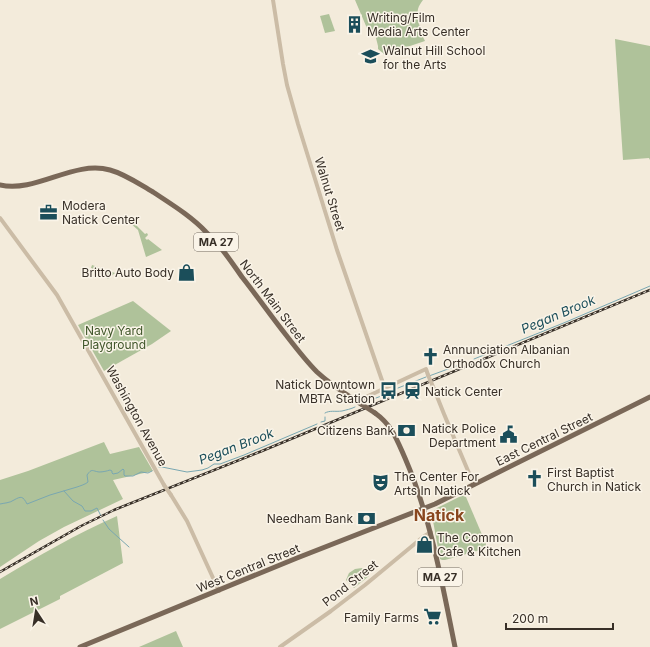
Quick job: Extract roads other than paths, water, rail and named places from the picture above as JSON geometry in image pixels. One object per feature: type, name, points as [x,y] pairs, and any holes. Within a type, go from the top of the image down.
[{"type":"main road","name":"North Main Street","points":[[0,185],[12,187],[20,186],[81,170],[99,168],[119,173],[156,194],[189,217],[206,231],[220,246],[281,328],[311,365],[334,386],[375,413],[388,424],[411,472],[424,508]]},
{"type":"main road","name":"East Central Street","points":[[424,508],[650,397]]},
{"type":"main road","name":"MA 27","points":[[424,508],[455,647]]},
{"type":"main road","name":"West Central Street","points":[[80,647],[302,556],[424,508]]},
{"type":"street","name":"Walnut Street","points":[[273,0],[284,71],[298,124],[339,257],[384,389]]},
{"type":"street","name":"Washington Avenue","points":[[0,218],[57,295],[164,484],[185,518],[219,591]]},
{"type":"street","points":[[361,404],[366,397],[426,369],[474,484]]},
{"type":"street","name":"Pond Street","points":[[280,647],[332,611],[430,532]]},
{"type":"waterway","name":"Pegan Brook","points":[[474,359],[650,286]]},
{"type":"waterway","name":"Pegan Brook","points":[[429,376],[470,361]]},
{"type":"waterway","name":"Pegan Brook","points":[[398,388],[426,377]]},
{"type":"waterway","name":"Pegan Brook","points":[[368,401],[384,395]]},
{"type":"waterway","name":"Pegan Brook","points":[[325,413],[331,411],[342,411],[355,407]]},
{"type":"waterway","name":"Pegan Brook","points":[[321,422],[325,421],[325,417]]},
{"type":"waterway","name":"Pegan Brook","points":[[159,467],[187,472],[202,470],[214,464],[220,464],[244,455],[317,424]]},
{"type":"waterway","name":"Pegan Brook","points":[[0,504],[11,502],[20,497],[23,498],[27,504],[50,495],[81,486],[88,482],[87,475],[92,470],[99,472],[110,470],[113,474],[118,473],[123,469],[125,476],[133,476],[141,472],[148,473],[152,471]]},
{"type":"waterway","points":[[64,491],[73,501],[82,506],[85,511],[91,511],[97,508],[101,516]]},
{"type":"waterway","points":[[103,520],[109,529],[129,547]]},
{"type":"railway","points":[[0,572],[81,526],[114,510],[262,451],[650,290]]},
{"type":"place","name":"Writing/Film Media Arts Center","points":[[354,24]]},
{"type":"place","name":"Walnut Hill School for the Arts","points":[[370,57]]},
{"type":"place","name":"Modera Natick Center","points":[[49,212]]},
{"type":"place","name":"Britto Auto Body","points":[[187,272]]},
{"type":"place","name":"Annunciation Albanian Orthodox Church","points":[[430,356]]},
{"type":"place","name":"Natick Downtown MBTA Station","points":[[388,391]]},
{"type":"place","name":"Natick Center","points":[[412,391]]},
{"type":"place","name":"Citizens Bank","points":[[407,430]]},
{"type":"place","name":"Natick Police Department","points":[[509,435]]},
{"type":"place","name":"First Baptist Church in Natick","points":[[534,479]]},
{"type":"place","name":"The Center For Arts In Natick","points":[[381,483]]},
{"type":"place","name":"Needham Bank","points":[[366,518]]},
{"type":"place","name":"The Common Cafe & Kitchen","points":[[424,544]]},
{"type":"place","name":"Family Farms","points":[[432,617]]},
{"type":"district","name":"Natick","points":[[439,515]]},
{"type":"park label","name":"Navy Yard Playground","points":[[114,337]]}]
